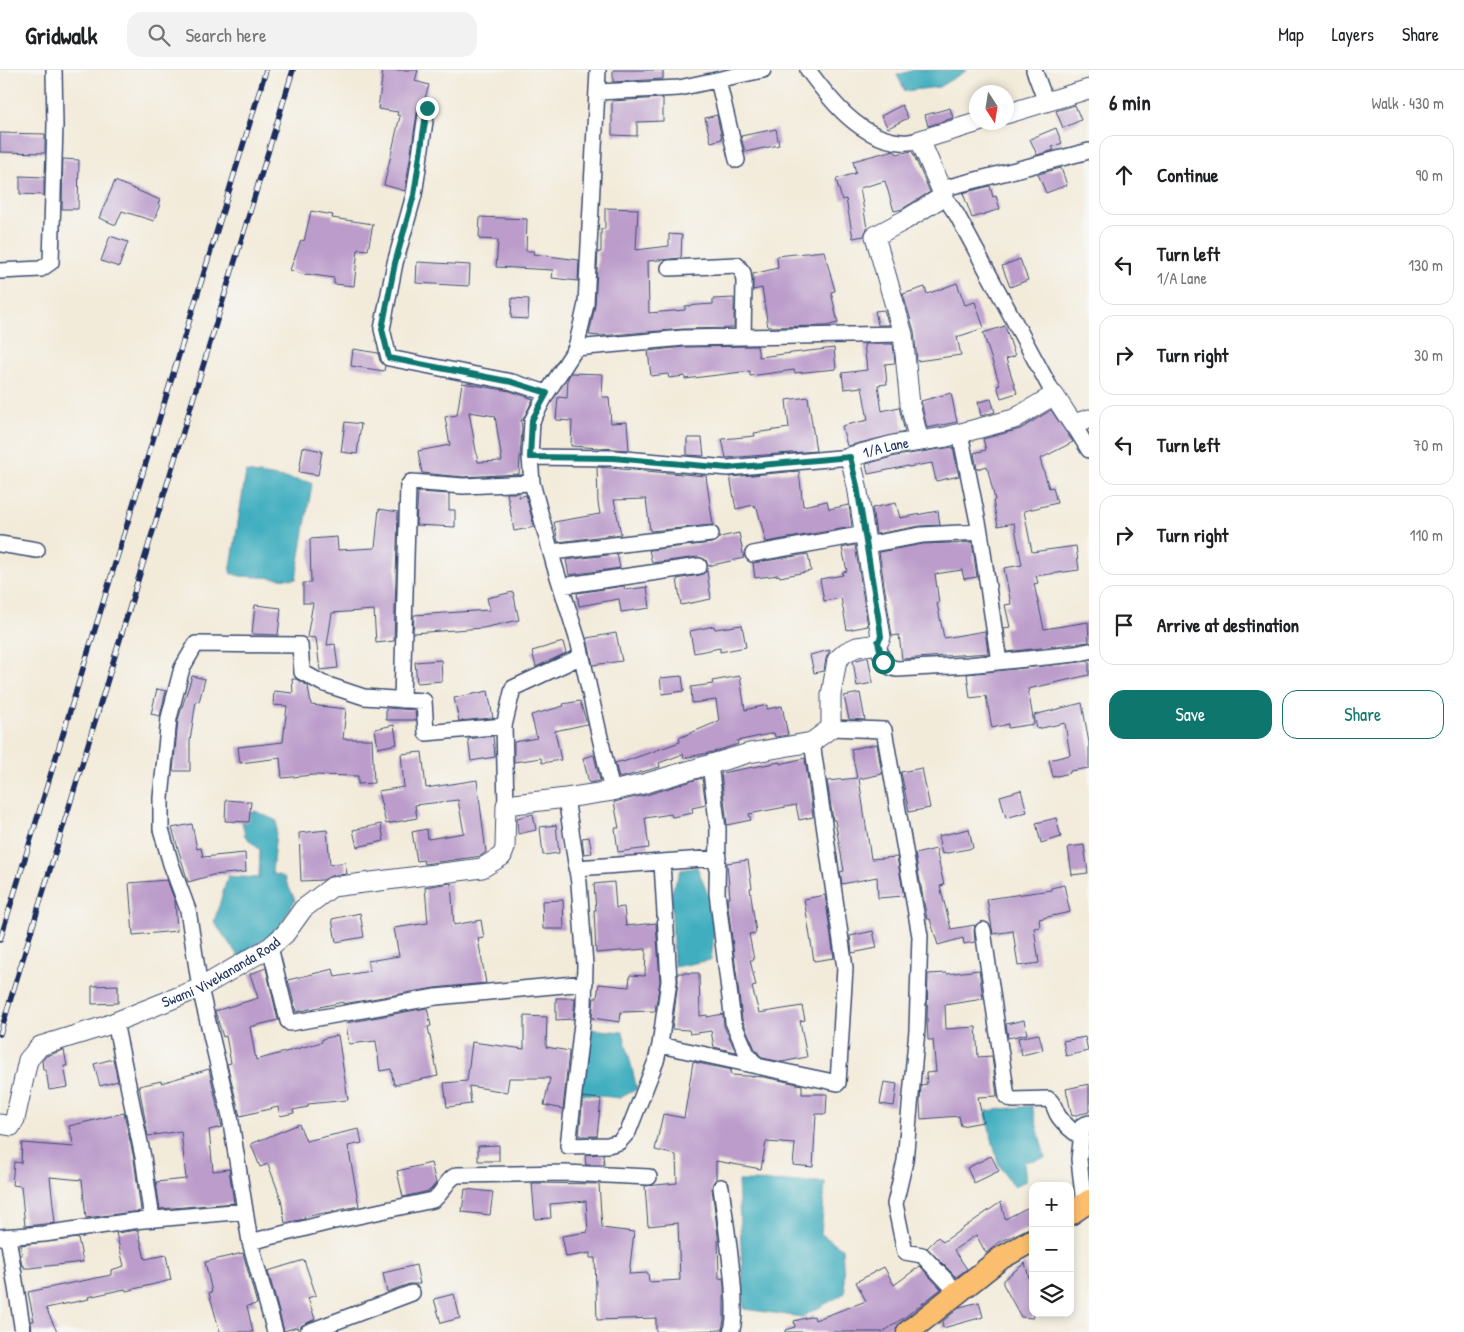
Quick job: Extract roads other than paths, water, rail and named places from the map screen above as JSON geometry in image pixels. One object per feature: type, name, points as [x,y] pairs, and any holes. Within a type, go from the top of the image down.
[{"type":"main road","points":[[908,1332],[928,1325],[958,1293],[1001,1258],[1029,1242]]},
{"type":"street","points":[[0,271],[41,269],[51,262],[55,125],[54,70]]},
{"type":"street","points":[[598,70],[586,304],[576,348],[532,420],[530,457],[532,483],[582,656],[612,791]]},
{"type":"street","points":[[598,92],[679,88],[763,70]]},
{"type":"street","points":[[808,70],[831,100],[861,127],[888,139],[901,142],[920,140],[969,125]]},
{"type":"street","points":[[1034,70],[1046,102]]},
{"type":"street","points":[[718,80],[737,160]]},
{"type":"street","points":[[1014,112],[1089,89]]},
{"type":"street","points":[[427,108],[414,195],[395,263],[382,329],[389,358],[512,382],[547,393]]},
{"type":"street","points":[[920,140],[942,192],[957,215],[1054,395],[1081,422],[1089,450]]},
{"type":"street","points":[[919,441],[910,405],[904,334],[875,236],[904,220],[942,192],[1089,151]]},
{"type":"street","points":[[670,268],[737,266],[743,274],[744,282],[743,337]]},
{"type":"street","points":[[576,348],[683,338],[904,334]]},
{"type":"street","name":"1/A Lane","points":[[530,457],[613,458],[728,468],[850,457],[894,445],[960,433],[1014,419],[1054,395]]},
{"type":"street","points":[[960,433],[980,532],[999,662]]},
{"type":"street","points":[[832,728],[831,695],[837,660],[846,652],[857,647],[872,645],[878,642],[881,637],[866,540],[850,457]]},
{"type":"street","points":[[402,700],[408,486],[411,482],[463,486],[532,483]]},
{"type":"street","points":[[753,554],[866,540],[980,532]]},
{"type":"street","points":[[551,552],[711,534]]},
{"type":"street","points":[[0,544],[36,550]]},
{"type":"street","points":[[562,586],[700,566]]},
{"type":"street","points":[[878,642],[883,662],[890,668],[968,665],[1089,651]]},
{"type":"street","points":[[275,1332],[250,1242],[230,1116],[200,988],[188,910],[171,864],[161,829],[161,798],[169,718],[182,668],[196,644],[300,646],[302,672],[322,683],[364,697],[424,701],[426,733],[504,726]]},
{"type":"street","points":[[582,656],[513,688],[504,726],[506,805],[612,791],[643,784],[749,753],[812,742],[832,728],[884,730],[920,936],[914,1068],[905,1161],[895,1204],[905,1252],[922,1255],[958,1293]]},
{"type":"street","points":[[660,1045],[838,1083],[845,968],[812,742]]},
{"type":"street","points":[[710,764],[718,829],[717,893],[732,1022],[747,1054],[757,1066]]},
{"type":"street","points":[[565,1173],[585,983],[579,892],[566,798]]},
{"type":"street","name":"Swami Vivekananda Road","points":[[0,1124],[11,1126],[15,1119],[28,1060],[40,1046],[115,1022],[200,988],[270,946],[285,934],[303,909],[332,886],[482,868],[502,856],[505,848],[506,805]]},
{"type":"street","points":[[576,868],[718,858]]},
{"type":"street","points":[[568,1146],[608,1145],[619,1142],[628,1132],[656,1061],[669,981],[662,862]]},
{"type":"street","points":[[983,930],[1007,1097],[1013,1100],[1048,1099],[1066,1126],[1081,1137]]},
{"type":"street","points":[[270,946],[290,1023],[436,997],[585,983]]},
{"type":"street","points":[[115,1022],[143,1157],[152,1219]]},
{"type":"street","points":[[1081,1207],[1079,1159],[1082,1125],[1089,1123]]},
{"type":"street","points":[[250,1242],[330,1222],[433,1200],[440,1196],[450,1178],[457,1175],[565,1173],[649,1177]]},
{"type":"street","points":[[721,1187],[733,1290],[734,1326],[731,1332]]},
{"type":"street","points":[[23,1332],[4,1237],[152,1219],[245,1211]]},
{"type":"street","points":[[308,1332],[412,1293]]},
{"type":"water","points":[[914,70],[967,70],[939,87],[905,91],[897,75]]},
{"type":"water","points":[[246,472],[310,482],[312,484],[296,579],[240,576],[230,573]]},
{"type":"water","points":[[255,811],[277,821],[272,873],[284,877],[295,900],[278,929],[239,957],[214,922],[228,876],[259,878],[260,850],[245,836],[241,817]]},
{"type":"water","points":[[697,867],[710,900],[714,935],[711,960],[674,967],[671,893],[681,870]]},
{"type":"water","points":[[587,1029],[623,1032],[637,1089],[620,1098],[575,1093]]},
{"type":"water","points":[[1032,1106],[1045,1158],[1024,1162],[1026,1181],[1013,1186],[998,1163],[985,1111]]},
{"type":"water","points":[[738,1181],[825,1182],[821,1234],[842,1248],[845,1293],[802,1317],[744,1309]]},
{"type":"railway","points":[[0,940],[266,70]]},
{"type":"railway","points":[[0,1034],[293,70]]}]
